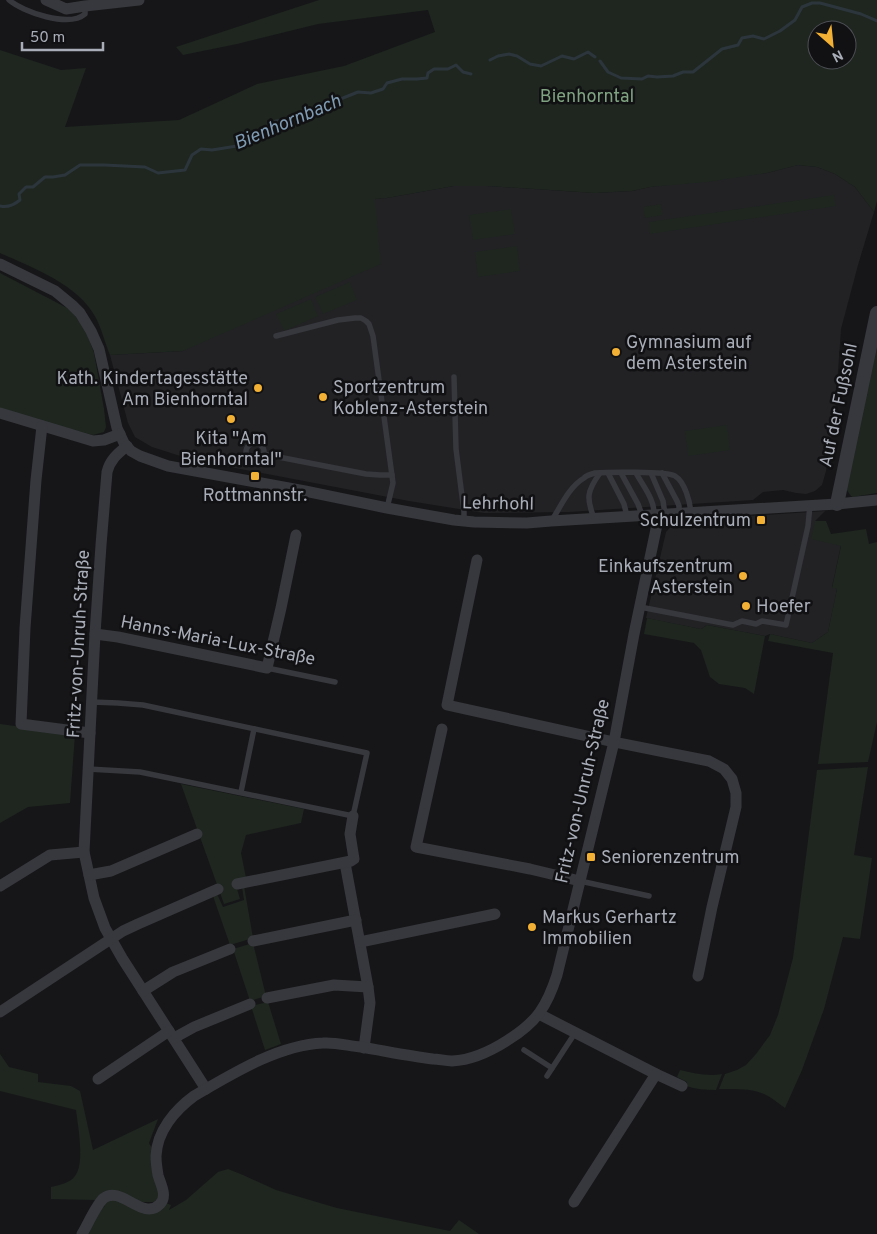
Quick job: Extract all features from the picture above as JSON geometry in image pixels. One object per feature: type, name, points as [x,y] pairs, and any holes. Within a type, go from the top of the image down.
[{"type":"street","points":[[46,0],[66,9],[139,0]]},
{"type":"street","points":[[0,264],[55,291],[72,305],[86,322],[99,349],[120,434],[127,446]]},
{"type":"street","name":"Auf der Fußsohl","points":[[837,504],[877,313]]},
{"type":"street","points":[[0,413],[93,441],[108,439],[120,434]]},
{"type":"street","points":[[42,426],[25,628],[21,724],[90,733]]},
{"type":"street","name":"Lehrhohl","points":[[127,446],[135,454],[168,466],[464,521],[551,522],[877,500]]},
{"type":"street","name":"Fritz-von-Unruh-Straße","points":[[127,446],[114,457],[108,466],[107,472],[95,634],[84,852],[96,908],[110,939],[206,1089],[281,1051],[324,1043],[451,1061],[463,1059],[495,1048],[518,1034],[539,1014],[551,992],[557,975],[614,742],[659,515]]},
{"type":"street","points":[[267,668],[282,608],[296,535]]},
{"type":"street","points":[[477,560],[447,705],[709,761],[724,769],[732,779],[736,793],[736,807],[714,898],[698,976]]},
{"type":"street","name":"Hanns-Maria-Lux-Straße","points":[[95,634],[118,637],[267,668]]},
{"type":"street","points":[[442,730],[416,847],[580,880]]},
{"type":"street","points":[[237,884],[352,861],[354,859],[350,834],[353,816]]},
{"type":"street","points":[[89,875],[111,871],[197,834]]},
{"type":"street","points":[[0,886],[50,855],[84,852]]},
{"type":"street","points":[[345,863],[370,1003],[364,1048]]},
{"type":"street","points":[[0,1012],[110,939],[138,924],[218,889]]},
{"type":"street","points":[[360,942],[495,914]]},
{"type":"street","points":[[253,941],[356,920]]},
{"type":"street","points":[[143,991],[173,972],[230,949]]},
{"type":"street","points":[[267,998],[334,985],[368,987]]},
{"type":"street","points":[[98,1079],[172,1035],[250,1004]]},
{"type":"street","points":[[539,1014],[682,1086]]},
{"type":"street","points":[[574,1202],[656,1074]]},
{"type":"street","points":[[82,1234],[101,1200],[108,1196],[117,1196],[147,1208],[160,1204],[163,1200],[163,1192],[156,1157],[160,1140],[165,1128],[178,1109],[206,1089]]},
{"type":"lane","points":[[9,0],[33,12],[52,18],[70,20],[81,18],[85,14],[85,6]]},
{"type":"lane","points":[[276,336],[338,320],[361,318],[369,324],[373,336],[392,475],[393,487],[387,508]]},
{"type":"lane","points":[[454,378],[456,449],[464,521]]},
{"type":"lane","points":[[263,454],[366,474],[392,475]]},
{"type":"lane","points":[[551,522],[578,482],[590,475],[600,473],[670,474],[678,478],[689,499],[691,513]]},
{"type":"lane","points":[[594,518],[589,504],[589,495],[591,486],[600,473]]},
{"type":"lane","points":[[608,473],[624,504],[627,516]]},
{"type":"lane","points":[[621,473],[642,515]]},
{"type":"lane","points":[[636,473],[659,515]]},
{"type":"lane","points":[[651,473],[664,501],[659,515]]},
{"type":"lane","points":[[662,473],[677,501],[679,514]]},
{"type":"lane","points":[[640,607],[733,625],[742,621],[756,624],[762,621],[786,625],[808,526],[810,505]]},
{"type":"lane","name":"Hanns-Maria-Lux-Straße","points":[[267,668],[335,682]]},
{"type":"lane","points":[[88,769],[140,772],[353,816],[367,753],[143,705],[92,702]]},
{"type":"lane","points":[[241,792],[254,729]]},
{"type":"lane","points":[[580,880],[649,896]]},
{"type":"lane","points":[[547,1076],[575,1033]]},
{"type":"lane","points":[[524,1050],[552,1068]]},
{"type":"shaded area","name":"Gymnasium auf dem Asterstein","points":[[798,165],[817,167],[835,174],[855,187],[874,212],[841,329],[835,414],[826,471],[822,485],[815,491],[806,494],[783,490],[763,492],[753,500],[569,512],[484,513],[409,501],[193,460],[152,447],[135,437],[128,423],[110,355],[183,351],[375,199],[454,186],[487,186],[595,193],[632,191],[650,187],[767,173]]},
{"type":"shaded area","points":[[825,511],[815,521],[841,545],[832,587],[837,589],[828,632],[812,643],[770,634],[765,636],[707,625],[701,629],[646,618],[666,532],[676,521]]},
{"type":"green space","name":"Bienhorntal","points":[[319,0],[877,0],[877,201],[874,212],[855,187],[835,174],[817,167],[798,165],[767,173],[707,182],[650,187],[632,191],[595,193],[487,186],[454,186],[375,199],[381,264],[183,351],[110,355],[96,318],[78,296],[54,278],[0,253],[0,50],[61,70],[86,68],[65,127],[179,120],[257,84],[344,66],[435,32],[428,10],[318,24],[183,55],[176,47]]},
{"type":"green space","points":[[834,195],[836,206],[650,234],[649,222]]},
{"type":"green space","points":[[661,204],[663,215],[645,218],[643,207]]},
{"type":"green space","points":[[511,209],[515,234],[473,240],[469,215]]},
{"type":"green space","points":[[517,246],[520,271],[478,277],[475,252]]},
{"type":"green space","points":[[0,273],[71,310],[86,331],[94,353],[104,409],[106,427],[104,432],[93,435],[0,408]]},
{"type":"green space","points":[[350,282],[357,300],[323,314],[315,297]]},
{"type":"green space","points":[[311,299],[318,316],[284,331],[276,314]]},
{"type":"green space","points":[[877,333],[877,493],[853,497],[846,489]]},
{"type":"green space","points":[[727,425],[730,450],[688,456],[685,431]]},
{"type":"green space","points":[[815,521],[826,521],[831,534],[866,529],[869,544],[877,542],[877,722],[868,762],[818,764],[833,653],[768,641],[770,634],[812,643],[828,632],[837,589],[832,588],[841,546],[811,539]]},
{"type":"green space","points":[[647,618],[701,629],[707,625],[765,636],[754,694],[745,688],[719,684],[710,677],[701,650],[694,643],[644,634]]},
{"type":"green space","points":[[0,724],[75,734],[70,803],[28,807],[0,823]]},
{"type":"green space","points":[[868,767],[854,855],[872,858],[860,939],[843,937],[824,1009],[802,1070],[785,1108],[759,1092],[742,1089],[719,1089],[725,1074],[746,1065],[756,1054],[770,1035],[778,1015],[793,958],[817,770]]},
{"type":"green space","points":[[181,784],[304,809],[301,823],[246,835],[241,853],[246,878],[235,882],[240,899],[224,904]]},
{"type":"green space","points":[[244,886],[253,938],[230,945],[213,896],[217,894],[223,907],[244,900],[242,887]]},
{"type":"green space","points":[[253,943],[266,996],[250,1001],[233,949]]},
{"type":"green space","points":[[268,1002],[281,1044],[265,1050],[251,1006]]},
{"type":"green space","points":[[0,1054],[9,1067],[38,1074],[38,1082],[71,1086],[80,1091],[93,1150],[158,1119],[149,1143],[154,1152],[160,1198],[153,1202],[131,1205],[166,1203],[171,1205],[169,1210],[186,1200],[218,1172],[228,1169],[276,1190],[337,1208],[450,1231],[459,1220],[479,1234],[86,1234],[105,1206],[94,1200],[51,1199],[51,1187],[64,1183],[75,1176],[80,1163],[76,1110],[0,1091]]},
{"type":"green space","points":[[680,1070],[706,1075],[722,1074],[716,1090],[704,1090],[686,1086],[687,1082],[677,1077]]},
{"type":"waterway","name":"Bienhornbach","points":[[600,61],[608,72],[621,78],[642,79],[648,76],[673,76],[683,72],[693,72],[722,49],[738,45],[742,38],[753,36],[764,39],[780,31],[795,20],[802,7],[812,3],[820,3],[861,14],[877,21]]},
{"type":"waterway","name":"Bienhornbach","points":[[490,60],[509,54],[517,56],[530,64],[541,66],[562,56],[574,59],[588,52],[595,57]]},
{"type":"waterway","name":"Bienhornbach","points":[[0,206],[8,206],[20,200],[19,194],[26,187],[33,187],[45,177],[65,175],[80,165],[145,167],[158,173],[185,170],[192,155],[201,149],[212,150],[237,146],[248,142],[276,121],[292,119],[321,104],[358,92],[371,93],[383,89],[387,83],[402,79],[427,78],[428,73],[434,69],[448,69],[456,65],[463,72],[471,74]]},
{"type":"place","name":"Gymnasium auf dem Asterstein","points":[[616,352]]},
{"type":"place","name":"Kath. Kindertagesstätte Am Bienhorntal","points":[[258,388]]},
{"type":"place","name":"Sportzentrum Koblenz-Asterstein","points":[[323,397]]},
{"type":"place","name":"Kita \"Am Bienhorntal\"","points":[[231,419]]},
{"type":"place","name":"Rottmannstr.","points":[[255,476]]},
{"type":"place","name":"Schulzentrum","points":[[761,520]]},
{"type":"place","name":"Einkaufszentrum Asterstein","points":[[743,576]]},
{"type":"place","name":"Hoefer","points":[[746,606]]},
{"type":"place","name":"Seniorenzentrum","points":[[591,857]]},
{"type":"place","name":"Markus Gerhartz Immobilien","points":[[532,927]]}]
